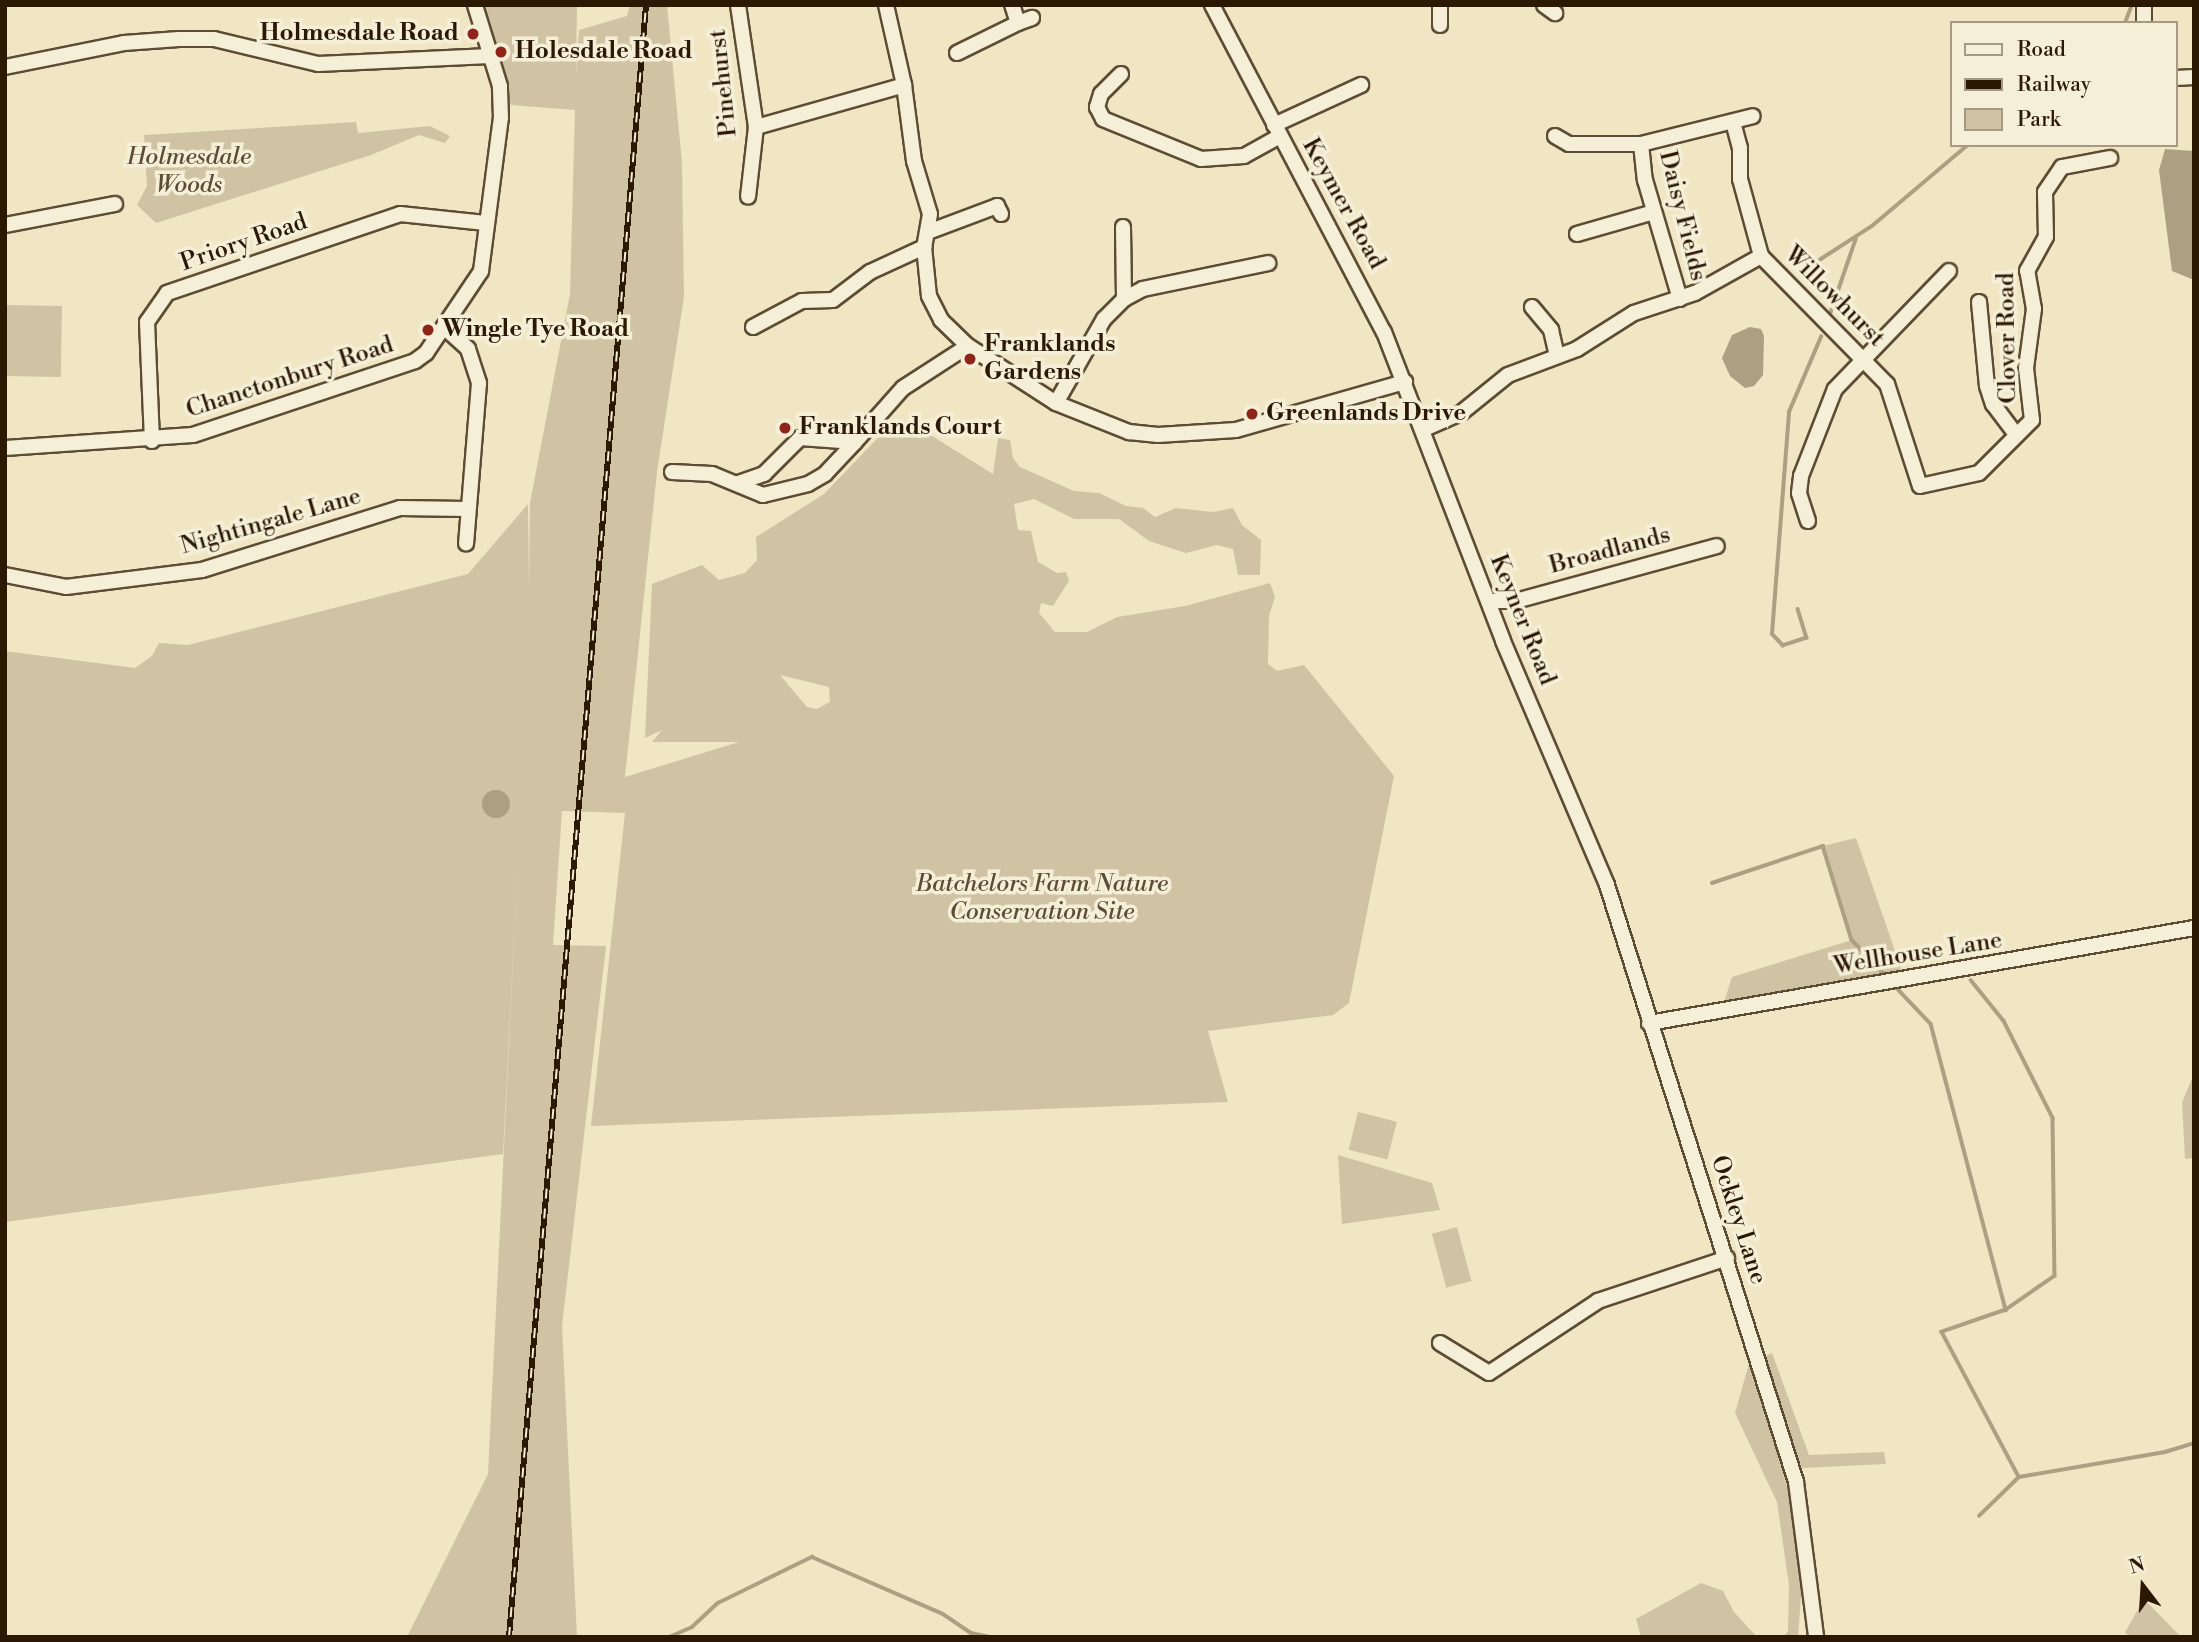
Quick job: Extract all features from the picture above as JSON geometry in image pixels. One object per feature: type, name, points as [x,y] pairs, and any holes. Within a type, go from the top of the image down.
[{"type":"street","name":"Chanctonbury Road","points":[[5,448],[152,441],[193,435],[415,361],[445,328],[481,271],[501,118],[500,86],[475,5]]},
{"type":"street","name":"Pinehurst","points":[[738,5],[756,127],[748,197]]},
{"type":"street","points":[[886,5],[904,85],[913,157],[930,214],[924,247],[929,296],[941,320],[968,346],[1056,403],[1129,432],[1194,436],[1236,430],[1405,382]]},
{"type":"street","points":[[957,53],[1025,20],[1012,5]]},
{"type":"street","name":"Keymer Road","points":[[1212,5],[1277,131],[1352,266],[1424,429]]},
{"type":"street","points":[[1440,5],[1440,25]]},
{"type":"street","points":[[5,67],[124,43],[179,39],[214,39],[318,64],[490,56]]},
{"type":"street","points":[[1121,74],[1101,94],[1097,107],[1103,119],[1201,159],[1225,161],[1244,156],[1277,131],[1361,85]]},
{"type":"street","points":[[756,127],[904,85]]},
{"type":"street","points":[[1555,136],[1569,144],[1641,144],[1754,116]]},
{"type":"street","points":[[1733,122],[1740,148],[1740,179],[1761,256]]},
{"type":"street","name":"Daisy Fields","points":[[1641,144],[1654,212],[1680,299]]},
{"type":"street","name":"Clover Road","points":[[1979,472],[2032,420],[2026,368],[2034,309],[2027,271],[2048,229],[2045,192],[2062,167],[2110,158]]},
{"type":"street","points":[[5,225],[115,204]]},
{"type":"street","points":[[928,232],[997,206],[1001,214]]},
{"type":"street","name":"Priory Road","points":[[152,441],[147,322],[167,293],[400,214],[416,212],[486,223]]},
{"type":"street","points":[[1577,234],[1654,212]]},
{"type":"street","points":[[1123,227],[1124,299]]},
{"type":"street","points":[[753,327],[802,301],[833,300],[870,272],[924,247]]},
{"type":"street","name":"Willowhurst","points":[[1424,429],[1461,414],[1508,374],[1577,349],[1634,313],[1680,299],[1761,256],[1862,359],[1894,396],[1920,486],[1979,472]]},
{"type":"street","points":[[1056,403],[1104,319],[1124,299],[1143,289],[1268,263]]},
{"type":"street","points":[[1808,521],[1800,493],[1801,476],[1835,389],[1949,271]]},
{"type":"street","name":"Clover Road","points":[[1979,302],[1987,386],[1993,404],[2016,435]]},
{"type":"street","points":[[1532,307],[1551,330],[1557,355]]},
{"type":"street","points":[[445,328],[468,349],[479,383],[466,509],[466,543]]},
{"type":"street","points":[[672,472],[712,474],[763,495],[808,484],[825,474],[903,388],[968,346]]},
{"type":"street","name":"Keyner Road","points":[[1424,429],[1489,601],[1583,827]]},
{"type":"street","points":[[738,483],[757,476],[800,438],[855,442]]},
{"type":"street","points":[[757,476],[787,488]]},
{"type":"street","name":"Nightingale Lane","points":[[5,575],[66,587],[202,570],[400,508],[466,509]]},
{"type":"street","name":"Broadlands","points":[[1489,601],[1516,601],[1717,546]]},
{"type":"street","points":[[1497,621],[1516,601]]},
{"type":"street","name":"Ockley Lane","points":[[1583,827],[1607,885],[1796,1482],[1816,1637]]},
{"type":"street","name":"Wellhouse Lane","points":[[1649,1023],[2194,928]]},
{"type":"street","points":[[1440,1343],[1489,1373],[1598,1301],[1727,1258]]},
{"type":"green space","name":"Batchelors Farm Nature Conservation Site","points":[[484,5],[577,5],[576,74],[579,30],[627,16],[630,5],[667,5],[682,163],[684,297],[657,472],[625,777],[739,742],[652,742],[662,730],[645,738],[652,584],[702,565],[719,580],[745,573],[757,560],[756,537],[824,494],[893,422],[908,421],[993,474],[998,438],[1010,440],[1013,458],[1020,467],[1074,491],[1099,493],[1126,506],[1143,508],[1155,517],[1176,508],[1213,512],[1233,508],[1242,525],[1261,540],[1260,575],[1238,575],[1233,549],[1217,545],[1186,553],[1149,541],[1119,519],[1074,519],[1034,499],[1014,504],[1018,530],[1031,531],[1038,562],[1057,573],[1066,572],[1069,581],[1053,606],[1041,603],[1039,613],[1055,632],[1087,632],[1117,617],[1185,606],[1270,583],[1275,597],[1269,616],[1268,664],[1277,671],[1304,665],[1394,776],[1349,1003],[1333,1015],[1208,1031],[1228,1102],[591,1126],[625,813],[562,811],[553,945],[606,946],[562,1326],[577,1637],[407,1637],[488,1474],[518,859],[503,1154],[5,1222],[5,651],[135,668],[152,656],[159,643],[188,645],[468,574],[528,504],[529,587],[530,503],[570,294],[575,110],[511,105]],"holes":[[[780,675],[829,687],[830,702],[817,709],[807,707]]]},
{"type":"green space","name":"Holmesdale Woods","points":[[356,122],[358,133],[430,126],[450,136],[445,143],[419,135],[371,155],[156,223],[137,205],[147,186],[144,135]]},
{"type":"green space","points":[[5,305],[62,306],[61,377],[5,376]]},
{"type":"green space","points":[[1856,838],[1903,974],[1724,1002],[1732,977],[1852,940],[1823,846]]},
{"type":"green space","points":[[2194,1074],[2194,1158],[2185,1159],[2182,1102]]},
{"type":"green space","points":[[1358,1112],[1397,1122],[1387,1160],[1349,1150]]},
{"type":"green space","points":[[1338,1155],[1432,1183],[1440,1210],[1342,1224]]},
{"type":"green space","points":[[1457,1227],[1471,1281],[1446,1288],[1432,1234]]},
{"type":"green space","points":[[1772,1353],[1809,1455],[1884,1452],[1886,1464],[1802,1468],[1764,1357]]},
{"type":"green space","points":[[1750,1360],[1788,1490],[1802,1583],[1798,1637],[1783,1637],[1788,1631],[1789,1585],[1777,1502],[1735,1413]]},
{"type":"green space","points":[[1701,1583],[1723,1591],[1734,1612],[1757,1637],[1641,1637],[1636,1619]]},
{"type":"green space","points":[[2144,1599],[2181,1637],[2130,1637],[2125,1632]]},
{"type":"shaded area","points":[[2165,149],[2194,151],[2194,280],[2172,271],[2159,170]]},
{"type":"shaded area","points":[[1750,327],[1761,329],[1764,336],[1763,375],[1754,386],[1745,388],[1730,376],[1722,358],[1732,335]]},
{"type":"shaded area","points":[[496,790],[506,794],[510,804],[506,814],[496,818],[486,814],[482,804],[486,794]]},
{"type":"waterway","points":[[2126,21],[2132,5]]},
{"type":"waterway","points":[[1807,268],[1872,226],[1966,147]]},
{"type":"waterway","points":[[1829,317],[1856,238]]},
{"type":"waterway","points":[[1798,609],[1807,638],[1783,646],[1772,634],[1789,412],[1821,337]]},
{"type":"waterway","points":[[1712,883],[1823,846],[1852,940],[1888,978]]},
{"type":"waterway","points":[[1971,980],[2004,1021],[2053,1118],[2055,1276],[2006,1310],[1942,1332],[2019,1477]]},
{"type":"waterway","points":[[1893,984],[1931,1024],[2006,1310]]},
{"type":"waterway","points":[[1979,1516],[2019,1477],[2165,1452],[2194,1443]]},
{"type":"waterway","points":[[669,1637],[692,1627],[718,1603],[812,1557],[943,1614],[971,1633],[990,1637]]},
{"type":"railway","points":[[509,1637],[646,5]]},
{"type":"place","name":"Holmesdale Road","points":[[473,34]]},
{"type":"place","name":"Holesdale Road","points":[[501,52]]},
{"type":"place","name":"Wingle Tye Road","points":[[428,330]]},
{"type":"place","name":"Franklands Gardens","points":[[970,359]]},
{"type":"place","name":"Greenlands Drive","points":[[1252,414]]},
{"type":"place","name":"Franklands Court","points":[[785,428]]}]
